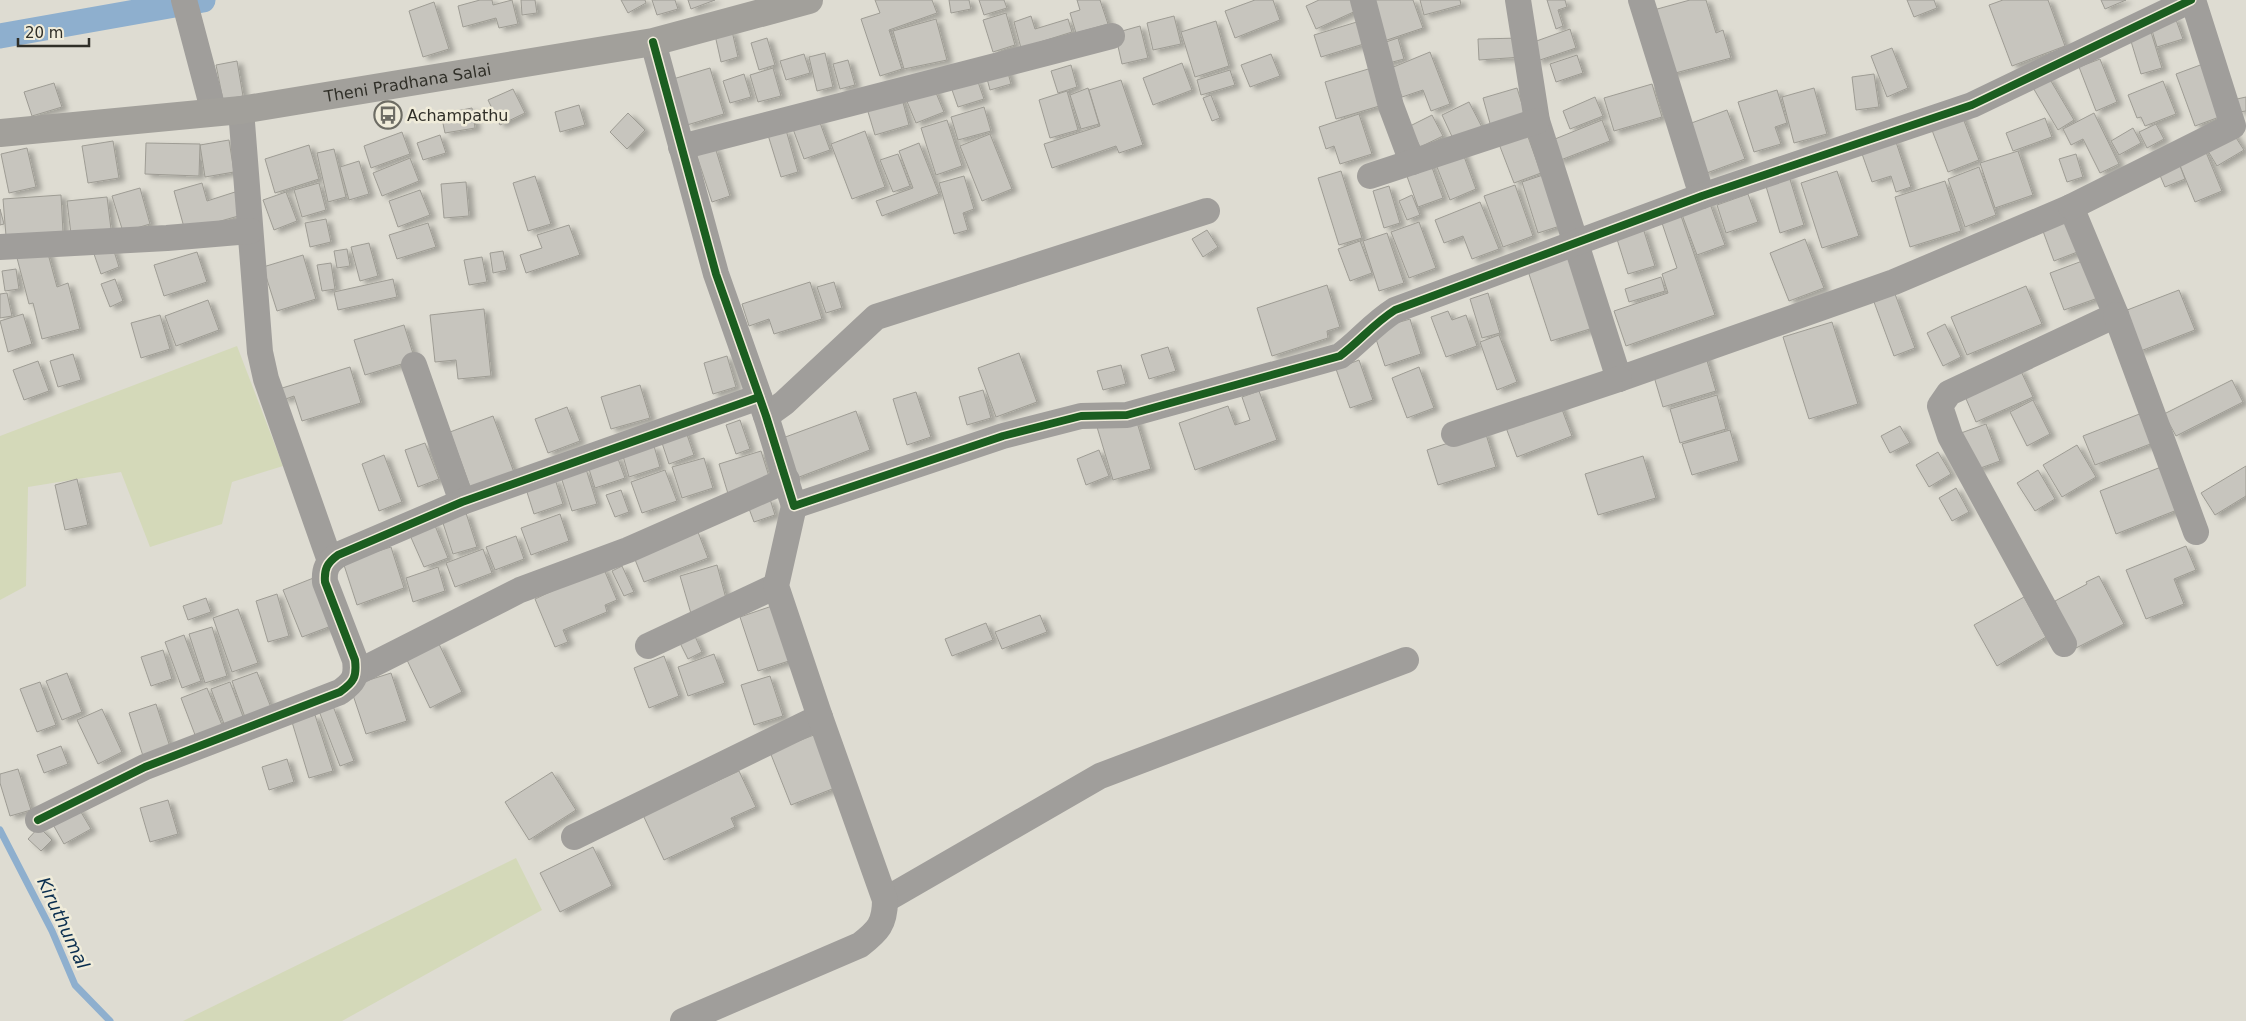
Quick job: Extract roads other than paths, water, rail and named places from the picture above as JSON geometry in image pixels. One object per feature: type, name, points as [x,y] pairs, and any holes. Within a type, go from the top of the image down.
[{"type":"main road","name":"Theni Pradhana Salai","points":[[0,133],[241,110],[652,42],[809,0]]},
{"type":"street","points":[[184,0],[214,113]]},
{"type":"street","points":[[1363,0],[1391,106],[1412,162]]},
{"type":"street","points":[[1518,0],[1537,121],[1619,379]]},
{"type":"street","points":[[1641,0],[1702,196]]},
{"type":"street","points":[[794,506],[1003,436],[1081,416],[1127,415],[1340,356],[1353,346],[1376,322],[1395,310],[1702,196],[1972,104],[2192,0],[2240,122],[2071,207],[1894,282],[1619,379],[1454,434]]},
{"type":"street","points":[[681,147],[1112,36]]},
{"type":"street","points":[[652,42],[716,274],[763,407],[794,506],[776,586],[884,900],[885,916],[875,932],[860,945],[683,1021]]},
{"type":"street","points":[[241,110],[260,352],[266,379],[330,561]]},
{"type":"street","points":[[1370,176],[1537,121]]},
{"type":"street","points":[[2071,207],[2116,315],[2196,532]]},
{"type":"street","points":[[356,674],[355,660],[325,582],[324,571],[330,561],[338,555],[462,502],[763,407],[784,403],[876,317],[1207,211]]},
{"type":"street","points":[[0,246],[167,238],[250,231]]},
{"type":"street","points":[[2064,644],[1950,436],[1940,406],[1949,394],[2116,315]]},
{"type":"street","points":[[414,365],[462,502]]},
{"type":"street","points":[[38,820],[145,767],[340,692],[350,684],[356,674],[520,590],[628,550],[787,480]]},
{"type":"street","points":[[648,646],[776,586]]},
{"type":"street","points":[[884,900],[1100,776],[1406,660]]},
{"type":"street","points":[[574,837],[820,717]]},
{"type":"waterway","points":[[0,36],[203,0]]},
{"type":"waterway","name":"Kiruthumal","points":[[0,830],[52,931],[75,985],[110,1021]]},
{"type":"place","name":"Achampathu","points":[[388,115]]}]
